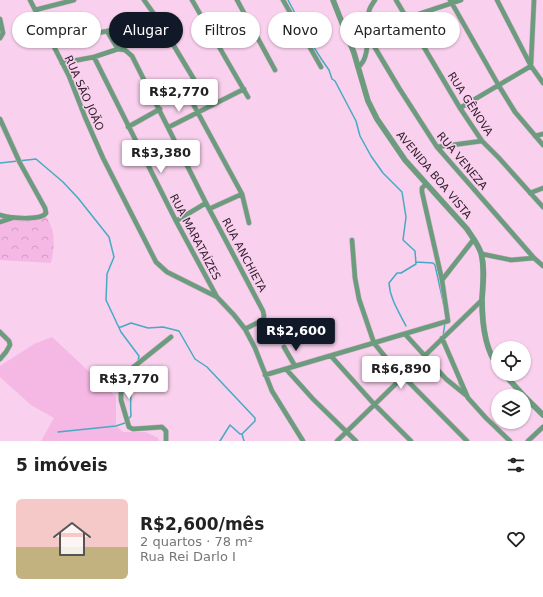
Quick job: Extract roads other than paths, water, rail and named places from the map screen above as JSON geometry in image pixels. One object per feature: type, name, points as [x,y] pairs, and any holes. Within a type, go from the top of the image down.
[{"type":"street","name":"RUA SÃO JOÃO","points":[[30,0],[34,10]]},
{"type":"street","points":[[34,10],[74,0]]},
{"type":"street","points":[[144,0],[153,12]]},
{"type":"street","points":[[192,0],[248,97]]},
{"type":"street","points":[[237,0],[275,70]]},
{"type":"street","points":[[283,0],[321,67]]},
{"type":"street","name":"AVENIDA BOA VISTA","points":[[333,0],[354,53],[368,101],[378,119],[405,160],[474,239],[482,254],[482,300],[486,340],[491,351]]},
{"type":"street","points":[[369,12],[375,0]]},
{"type":"street","name":"RUA GÊNOVA","points":[[396,0],[403,12]]},
{"type":"street","points":[[424,12],[461,0]]},
{"type":"street","points":[[497,0],[531,66],[543,84]]},
{"type":"street","points":[[531,66],[534,0]]},
{"type":"street","points":[[451,2],[515,112],[543,145]]},
{"type":"street","points":[[0,19],[3,31],[3,35],[0,38]]},
{"type":"street","points":[[62,63],[94,57],[118,49],[107,31],[101,32]]},
{"type":"street","name":"RUA SÃO JOÃO","points":[[54,48],[69,76],[103,158],[156,262],[167,272],[217,297],[245,329],[255,348],[272,391],[303,441]]},
{"type":"street","points":[[175,48],[210,106]]},
{"type":"street","points":[[358,67],[363,63],[366,48]]},
{"type":"street","name":"RUA VENEZA","points":[[375,48],[437,147],[534,258],[543,266]]},
{"type":"street","name":"RUA GÊNOVA","points":[[425,48],[460,108],[482,141],[543,207]]},
{"type":"street","name":"RUA ANCHIETA","points":[[118,49],[128,52],[132,56],[264,314],[263,320],[245,329]]},
{"type":"street","name":"RUA MARATAÍZES","points":[[94,57],[176,221],[217,297]]},
{"type":"street","points":[[460,108],[531,66]]},
{"type":"street","points":[[169,127],[244,89]]},
{"type":"street","points":[[192,102],[242,194],[250,223]]},
{"type":"street","points":[[128,127],[160,109]]},
{"type":"street","points":[[0,119],[20,163],[45,208],[46,215],[14,218],[0,222]]},
{"type":"street","points":[[535,136],[543,134]]},
{"type":"street","points":[[437,147],[482,141]]},
{"type":"street","points":[[426,184],[422,188],[422,192],[442,280],[448,321],[453,327]]},
{"type":"street","points":[[530,193],[543,188]]},
{"type":"street","points":[[209,208],[242,194]]},
{"type":"street","points":[[176,221],[206,203]]},
{"type":"street","points":[[2,215],[14,218]]},
{"type":"street","points":[[442,280],[474,239]]},
{"type":"street","points":[[352,240],[355,278],[359,299],[374,343],[391,364],[467,441]]},
{"type":"street","points":[[482,254],[511,260],[534,258]]},
{"type":"street","points":[[337,441],[482,300]]},
{"type":"street","points":[[265,375],[448,321]]},
{"type":"street","points":[[0,332],[9,340],[10,345],[0,359]]},
{"type":"street","points":[[405,334],[446,379],[468,398],[510,441]]},
{"type":"street","points":[[166,441],[166,431],[162,427],[133,429],[129,427],[122,404],[121,392],[123,381],[128,372],[171,337]]},
{"type":"street","points":[[442,338],[468,398]]},
{"type":"street","points":[[284,347],[295,366]]},
{"type":"street","points":[[331,356],[374,404],[411,441]]},
{"type":"street","points":[[286,368],[312,399],[356,441]]},
{"type":"street","points":[[510,381],[518,389]]},
{"type":"street","points":[[531,403],[543,415]]},
{"type":"street","points":[[528,441],[543,427]]},
{"type":"waterway","points":[[288,0],[308,38],[329,70],[332,79],[335,81],[356,121],[360,136],[371,156],[383,173],[402,192],[406,217],[403,240],[415,251],[416,264],[401,273],[397,273],[389,283],[393,300],[406,326]]},
{"type":"waterway","points":[[0,163],[36,159],[63,182],[78,198],[109,237],[114,257],[107,274],[106,300],[121,332],[139,356],[138,361]]},
{"type":"waterway","points":[[416,262],[433,263],[435,265],[444,306]]},
{"type":"waterway","points":[[119,327],[131,323],[148,328],[163,327],[179,331],[195,359],[207,367],[255,418],[255,421],[242,434]]},
{"type":"waterway","points":[[443,336],[445,323]]},
{"type":"waterway","points":[[58,432],[116,426],[125,423],[131,416],[131,391],[136,366]]},
{"type":"waterway","points":[[459,383],[462,390]]},
{"type":"waterway","points":[[220,441],[230,425],[242,434],[244,441]]}]
